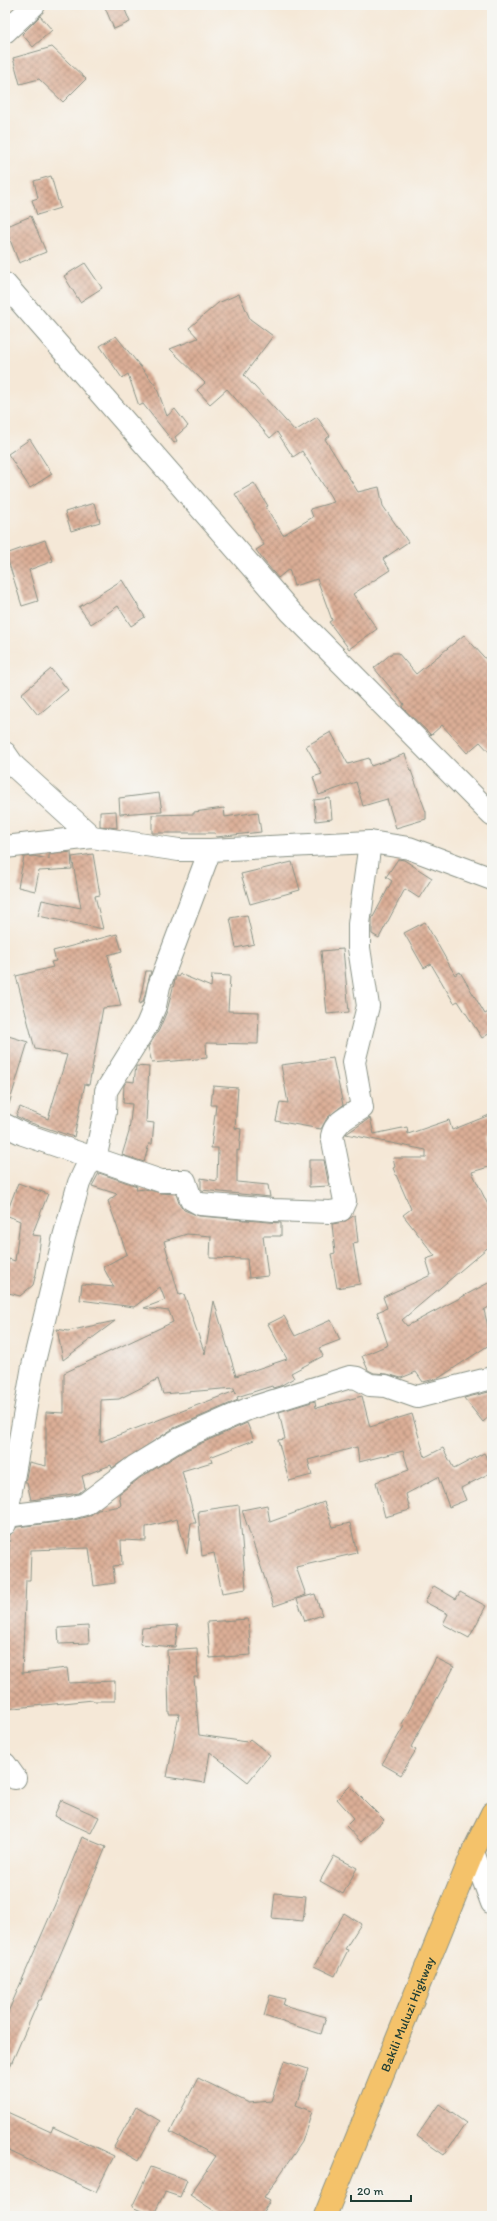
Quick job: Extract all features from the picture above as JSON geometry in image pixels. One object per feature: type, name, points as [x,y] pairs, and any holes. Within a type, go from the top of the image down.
[{"type":"highway","name":"Bakili Muluzi Highway","points":[[325,2216],[473,1852],[492,1813]]},
{"type":"street","points":[[5,32],[34,5]]},
{"type":"street","points":[[5,284],[154,458],[291,612],[492,815]]},
{"type":"street","points":[[5,753],[14,766],[92,836]]},
{"type":"street","points":[[5,847],[92,836],[179,850],[210,850],[370,842],[409,848],[492,879]]},
{"type":"street","points":[[5,1125],[23,1134],[65,1147],[95,1160],[161,1181],[185,1181],[191,1199],[200,1204],[273,1210],[330,1212],[341,1210],[345,1200],[332,1136],[333,1131],[341,1121],[362,1108],[354,1062],[368,1006],[358,948],[359,924],[370,842]]},
{"type":"street","points":[[210,850],[159,986],[155,1006],[147,1025],[106,1091],[105,1112],[95,1160],[87,1166],[79,1183],[64,1237],[33,1366],[6,1520],[85,1504],[134,1467],[180,1439],[248,1409],[350,1377],[357,1378],[370,1385],[386,1386],[417,1397],[492,1378]]},
{"type":"street","points":[[473,1852],[492,1902]]},
{"type":"building","points":[[104,5],[123,5],[130,22],[114,29]]},
{"type":"building","points":[[40,16],[52,30],[33,47],[22,34]]},
{"type":"building","points":[[52,47],[86,79],[63,102],[39,79],[20,84],[13,58]]},
{"type":"building","points":[[51,176],[60,208],[37,215],[32,200],[38,198],[34,181]]},
{"type":"building","points":[[31,216],[46,252],[19,263],[5,227]]},
{"type":"building","points":[[85,263],[102,288],[80,302],[64,276]]},
{"type":"building","points":[[239,294],[250,319],[273,336],[244,375],[295,431],[317,417],[330,436],[325,439],[358,492],[379,487],[383,506],[408,542],[383,559],[390,570],[353,594],[377,629],[349,649],[329,622],[332,620],[317,579],[294,586],[289,569],[278,578],[263,560],[256,550],[264,545],[253,526],[254,524],[235,494],[254,483],[268,506],[266,507],[283,535],[313,517],[310,509],[334,502],[302,451],[293,457],[277,432],[270,438],[227,389],[210,404],[197,390],[205,383],[170,349],[198,338],[189,328],[218,303]]},
{"type":"building","points":[[116,336],[156,386],[167,416],[175,409],[188,426],[175,437],[177,441],[174,443],[143,404],[139,406],[128,374],[122,378],[100,346]]},
{"type":"building","points":[[30,439],[52,474],[30,488],[8,454]]},
{"type":"building","points":[[94,503],[100,522],[71,531],[65,512]]},
{"type":"building","points":[[45,540],[53,561],[29,570],[38,601],[22,606],[6,554]]},
{"type":"building","points":[[122,580],[145,617],[131,626],[118,606],[91,624],[79,607]]},
{"type":"building","points":[[464,635],[492,666],[492,755],[480,742],[467,753],[442,725],[431,735],[402,707],[404,704],[374,668],[392,653],[398,653],[416,674]]},
{"type":"building","points":[[51,669],[68,690],[38,715],[21,694]]},
{"type":"building","points":[[331,732],[348,764],[369,758],[371,766],[405,754],[426,812],[426,819],[396,828],[387,799],[363,806],[356,782],[319,795],[313,777],[322,774],[306,746]]},
{"type":"building","points":[[159,793],[162,811],[120,814],[119,798]]},
{"type":"building","points":[[330,798],[332,819],[316,821],[314,800]]},
{"type":"building","points":[[224,808],[225,817],[258,812],[261,832],[216,837],[215,833],[152,833],[152,815],[194,814],[194,812]]},
{"type":"building","points":[[116,811],[117,828],[100,826],[100,812]]},
{"type":"building","points":[[71,852],[72,869],[39,871],[35,891],[18,887],[24,857],[33,856],[49,859],[49,855]]},
{"type":"building","points":[[93,854],[100,895],[95,896],[103,929],[38,916],[42,900],[81,908],[72,857]]},
{"type":"building","points":[[398,859],[404,860],[432,878],[419,898],[405,889],[379,938],[372,934],[372,919],[392,881],[386,877]]},
{"type":"building","points":[[292,862],[300,890],[250,904],[241,874]]},
{"type":"building","points":[[247,915],[254,944],[236,948],[230,918]]},
{"type":"building","points":[[425,922],[455,975],[460,972],[485,1014],[492,1010],[492,1032],[482,1038],[458,1001],[454,1003],[431,964],[424,968],[404,933]]},
{"type":"building","points":[[117,934],[122,951],[108,955],[121,1006],[103,1008],[89,1085],[85,1084],[74,1137],[28,1122],[16,1116],[20,1107],[48,1119],[67,1055],[35,1049],[16,976],[53,967],[51,962],[56,961],[53,951]]},
{"type":"building","points":[[343,949],[349,1012],[327,1014],[321,951]]},
{"type":"building","points":[[146,971],[151,971],[143,1002],[139,1004]]},
{"type":"building","points":[[180,974],[211,987],[212,975],[230,976],[228,1011],[259,1012],[258,1044],[206,1043],[207,1058],[152,1063],[148,1047],[159,1030],[167,1011],[176,976],[178,977]]},
{"type":"building","points":[[5,1035],[28,1042],[9,1104],[5,1103]]},
{"type":"building","points":[[333,1058],[343,1105],[327,1118],[321,1129],[276,1121],[280,1102],[288,1103],[281,1065]]},
{"type":"building","points":[[136,1066],[149,1067],[146,1122],[154,1123],[152,1144],[149,1144],[144,1162],[122,1155],[129,1132],[132,1104],[123,1103],[124,1085],[127,1081],[134,1082]]},
{"type":"building","points":[[213,1086],[238,1088],[235,1128],[241,1129],[239,1151],[237,1150],[237,1182],[268,1185],[270,1197],[201,1190],[201,1178],[217,1181],[218,1148],[211,1148],[216,1105],[211,1105]]},
{"type":"building","points":[[492,1114],[492,1133],[486,1135],[492,1156],[492,1166],[472,1172],[492,1213],[492,1244],[402,1320],[407,1326],[492,1281],[492,1305],[484,1310],[492,1343],[439,1378],[423,1382],[416,1372],[401,1378],[387,1374],[374,1373],[368,1370],[362,1356],[388,1345],[377,1312],[387,1308],[383,1297],[431,1275],[426,1259],[435,1256],[403,1215],[411,1209],[393,1168],[395,1167],[393,1158],[426,1158],[426,1150],[346,1134],[370,1118],[374,1134],[407,1127],[408,1134],[449,1120],[452,1130]]},
{"type":"building","points":[[309,1160],[324,1160],[329,1186],[309,1187]]},
{"type":"building","points":[[99,1173],[137,1186],[136,1190],[145,1189],[161,1193],[176,1194],[179,1203],[184,1210],[199,1216],[281,1223],[281,1236],[263,1236],[268,1276],[249,1278],[247,1259],[210,1258],[211,1236],[187,1234],[164,1241],[179,1295],[184,1294],[205,1354],[214,1301],[236,1376],[287,1359],[268,1324],[284,1316],[295,1336],[331,1320],[340,1340],[319,1348],[323,1356],[291,1373],[294,1378],[280,1386],[273,1388],[272,1386],[237,1397],[238,1400],[174,1428],[112,1468],[111,1465],[82,1476],[85,1488],[79,1493],[31,1500],[27,1483],[25,1483],[29,1462],[46,1466],[46,1412],[64,1413],[64,1373],[173,1322],[169,1311],[144,1308],[165,1300],[160,1287],[134,1307],[80,1300],[82,1284],[114,1287],[103,1267],[127,1254],[108,1201],[117,1194],[92,1186]],"holes":[[[158,1379],[163,1394],[234,1388],[235,1391],[100,1442],[101,1400],[119,1399]]]},
{"type":"building","points":[[18,1183],[48,1194],[32,1235],[41,1236],[33,1285],[20,1296],[5,1292],[5,1272],[9,1259],[15,1261],[20,1221],[6,1215]]},
{"type":"building","points":[[355,1215],[358,1242],[353,1243],[360,1284],[337,1288],[331,1254],[335,1253],[332,1224],[344,1222]]},
{"type":"building","points":[[115,1321],[63,1360],[57,1329],[68,1331]]},
{"type":"building","points":[[489,1392],[492,1396],[492,1414],[483,1422],[464,1398]]},
{"type":"building","points":[[362,1396],[370,1427],[412,1414],[425,1457],[443,1448],[454,1469],[484,1453],[492,1468],[492,1472],[461,1488],[466,1500],[449,1507],[438,1477],[406,1494],[410,1510],[385,1517],[376,1482],[409,1470],[403,1451],[359,1462],[357,1447],[308,1460],[312,1475],[289,1481],[278,1440],[285,1439],[279,1412],[315,1401],[316,1408]]},
{"type":"building","points":[[247,1423],[254,1440],[210,1457],[212,1462],[182,1471],[196,1523],[191,1523],[187,1554],[177,1519],[146,1527],[146,1541],[121,1540],[122,1565],[113,1566],[115,1583],[94,1586],[89,1548],[31,1550],[30,1580],[26,1580],[22,1673],[67,1668],[69,1683],[115,1681],[115,1701],[93,1700],[5,1709],[5,1614],[10,1535],[17,1527],[74,1520],[89,1516],[98,1510],[121,1506],[119,1494],[141,1477],[186,1450]]},
{"type":"building","points":[[324,1502],[333,1527],[350,1523],[357,1553],[296,1567],[306,1595],[274,1606],[242,1510],[267,1505],[270,1522]]},
{"type":"building","points":[[239,1505],[246,1589],[222,1593],[214,1553],[202,1556],[198,1511]]},
{"type":"building","points":[[434,1586],[456,1599],[460,1592],[486,1606],[469,1638],[443,1624],[448,1614],[425,1602]]},
{"type":"building","points":[[315,1594],[322,1615],[305,1621],[297,1599]]},
{"type":"building","points":[[248,1619],[251,1655],[210,1658],[207,1622]]},
{"type":"building","points":[[178,1625],[175,1647],[140,1644],[142,1628]]},
{"type":"building","points":[[88,1626],[89,1643],[59,1644],[58,1628]]},
{"type":"building","points":[[197,1648],[198,1677],[194,1677],[199,1735],[247,1742],[250,1739],[270,1755],[248,1782],[210,1752],[205,1783],[167,1777],[179,1714],[169,1714],[167,1650]]},
{"type":"building","points":[[436,1658],[454,1667],[411,1747],[416,1750],[401,1775],[382,1764],[404,1726],[402,1724]]},
{"type":"building","points":[[350,1786],[384,1820],[361,1842],[346,1826],[354,1818],[337,1799]]},
{"type":"building","points":[[61,1800],[99,1817],[91,1833],[54,1816]]},
{"type":"building","points":[[82,1837],[106,1847],[41,2000],[39,2000],[5,2078],[5,2019],[56,1902]]},
{"type":"building","points":[[334,1856],[357,1868],[343,1894],[320,1881]]},
{"type":"building","points":[[275,1893],[306,1896],[303,1921],[272,1918]]},
{"type":"building","points":[[344,1913],[361,1924],[345,1949],[348,1950],[335,1976],[314,1966]]},
{"type":"building","points":[[270,1995],[285,1999],[283,2005],[326,2017],[321,2034],[264,2016]]},
{"type":"building","points":[[284,2061],[308,2069],[296,2105],[312,2111],[302,2142],[264,2198],[270,2201],[260,2216],[222,2216],[190,2195],[216,2156],[170,2132],[198,2078],[249,2103],[271,2101]]},
{"type":"building","points":[[439,2104],[466,2123],[444,2155],[417,2136]]},
{"type":"building","points":[[136,2107],[160,2121],[138,2161],[114,2147]]},
{"type":"building","points":[[5,2111],[51,2132],[53,2127],[114,2156],[96,2192],[5,2149]]},
{"type":"building","points":[[151,2167],[187,2180],[180,2197],[165,2192],[153,2216],[132,2207]]}]
